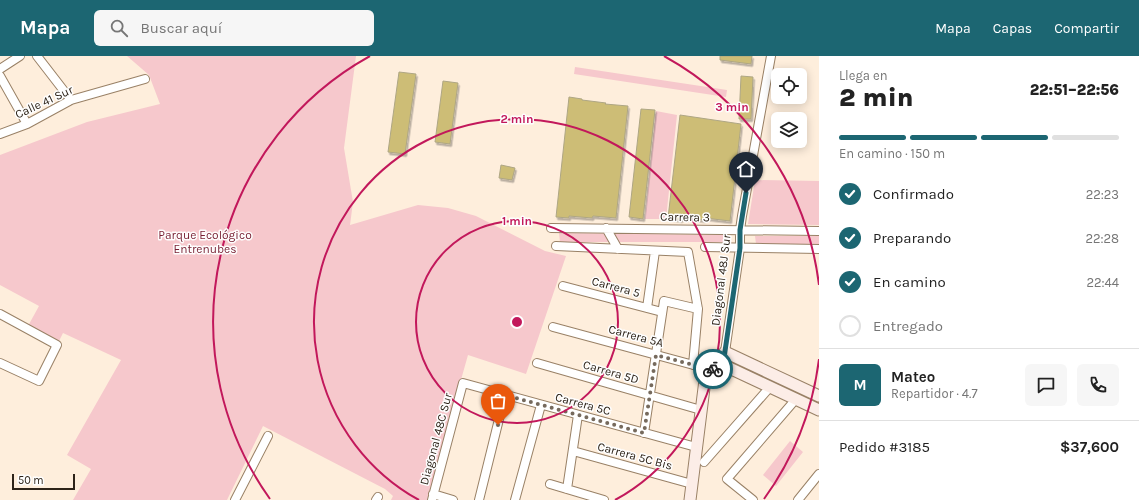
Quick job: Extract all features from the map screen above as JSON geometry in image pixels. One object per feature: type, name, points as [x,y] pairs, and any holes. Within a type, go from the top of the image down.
[{"type":"street","points":[[37,56],[71,100]]},
{"type":"street","name":"Diagonal 48J Sur","points":[[723,365],[740,248],[740,230],[771,56]]},
{"type":"street","points":[[0,69],[17,57]]},
{"type":"street","points":[[0,76],[27,124]]},
{"type":"street","name":"Calle 41 Sur","points":[[0,134],[27,124],[71,100],[145,79]]},
{"type":"street","name":"Carrera 3","points":[[552,228],[819,231]]},
{"type":"street","points":[[606,228],[618,249]]},
{"type":"street","points":[[556,246],[688,252],[698,309],[693,365]]},
{"type":"street","points":[[705,247],[819,248]]},
{"type":"street","points":[[647,308],[655,251]]},
{"type":"street","name":"Carrera 5","points":[[563,286],[662,312]]},
{"type":"street","points":[[644,433],[664,301],[698,309]]},
{"type":"street","points":[[0,314],[57,345],[39,381],[0,363]]},
{"type":"street","name":"Carrera 5A","points":[[553,327],[712,370]]},
{"type":"street","points":[[725,352],[819,396]]},
{"type":"street","name":"Carrera 5D","points":[[537,363],[701,410]]},
{"type":"street","points":[[690,500],[705,380],[712,370],[723,365],[819,410]]},
{"type":"street","name":"Carrera 5C","points":[[463,383],[696,447]]},
{"type":"street","name":"Diagonal 48C Sur","points":[[432,497],[463,383]]},
{"type":"street","points":[[704,462],[770,387]]},
{"type":"street","points":[[478,500],[505,395]]},
{"type":"street","points":[[753,500],[727,479],[796,399]]},
{"type":"street","points":[[515,500],[541,405]]},
{"type":"street","points":[[567,489],[578,415]]},
{"type":"street","points":[[235,500],[268,436]]},
{"type":"street","name":"Carrera 5C Bis","points":[[572,451],[692,484]]},
{"type":"street","points":[[798,500],[819,474]]},
{"type":"street","points":[[550,484],[604,500]]},
{"type":"street","points":[[432,497],[453,500]]},
{"type":"green space","name":"Parque Ecológico Entrenubes","points":[[127,56],[356,56],[344,148],[353,202],[350,225],[418,205],[448,208],[476,216],[545,251],[566,256],[526,374],[468,355],[427,500],[391,500],[393,496],[385,489],[263,426],[227,500],[73,500],[91,469],[67,455],[121,360],[63,333],[58,343],[28,326],[39,306],[0,285],[0,155],[87,122],[160,104],[149,75]]},
{"type":"green space","points":[[575,67],[727,90],[726,97],[574,74]]},
{"type":"green space","points":[[656,111],[677,115],[666,219],[645,219]]},
{"type":"green space","points":[[755,180],[819,181],[819,225],[748,224]]},
{"type":"green space","points":[[559,233],[728,235],[728,242],[560,242]]},
{"type":"green space","points":[[755,236],[819,236],[819,244],[756,244]]},
{"type":"green space","points":[[790,441],[803,452],[776,486],[763,475]]},
{"type":"building","points":[[720,56],[752,56],[751,64],[720,60]]},
{"type":"building","points":[[399,72],[416,74],[405,154],[388,152]]},
{"type":"building","points":[[741,76],[753,77],[751,119],[739,119]]},
{"type":"building","points":[[443,81],[458,83],[450,144],[435,142]]},
{"type":"building","points":[[569,97],[606,103],[605,104],[628,106],[616,218],[593,216],[592,218],[569,216],[569,218],[556,217]]},
{"type":"building","points":[[641,109],[655,110],[643,219],[629,217]]},
{"type":"building","points":[[680,115],[741,124],[730,221],[705,218],[704,220],[682,218],[681,220],[668,218]]},
{"type":"building","points":[[501,165],[515,168],[512,180],[499,178]]},
{"type":"way so far","points":[[498,425],[505,395],[644,433],[656,355],[712,370],[713,369]]},
{"type":"route","points":[[713,369],[723,365],[740,248],[740,230],[746,193]]}]
